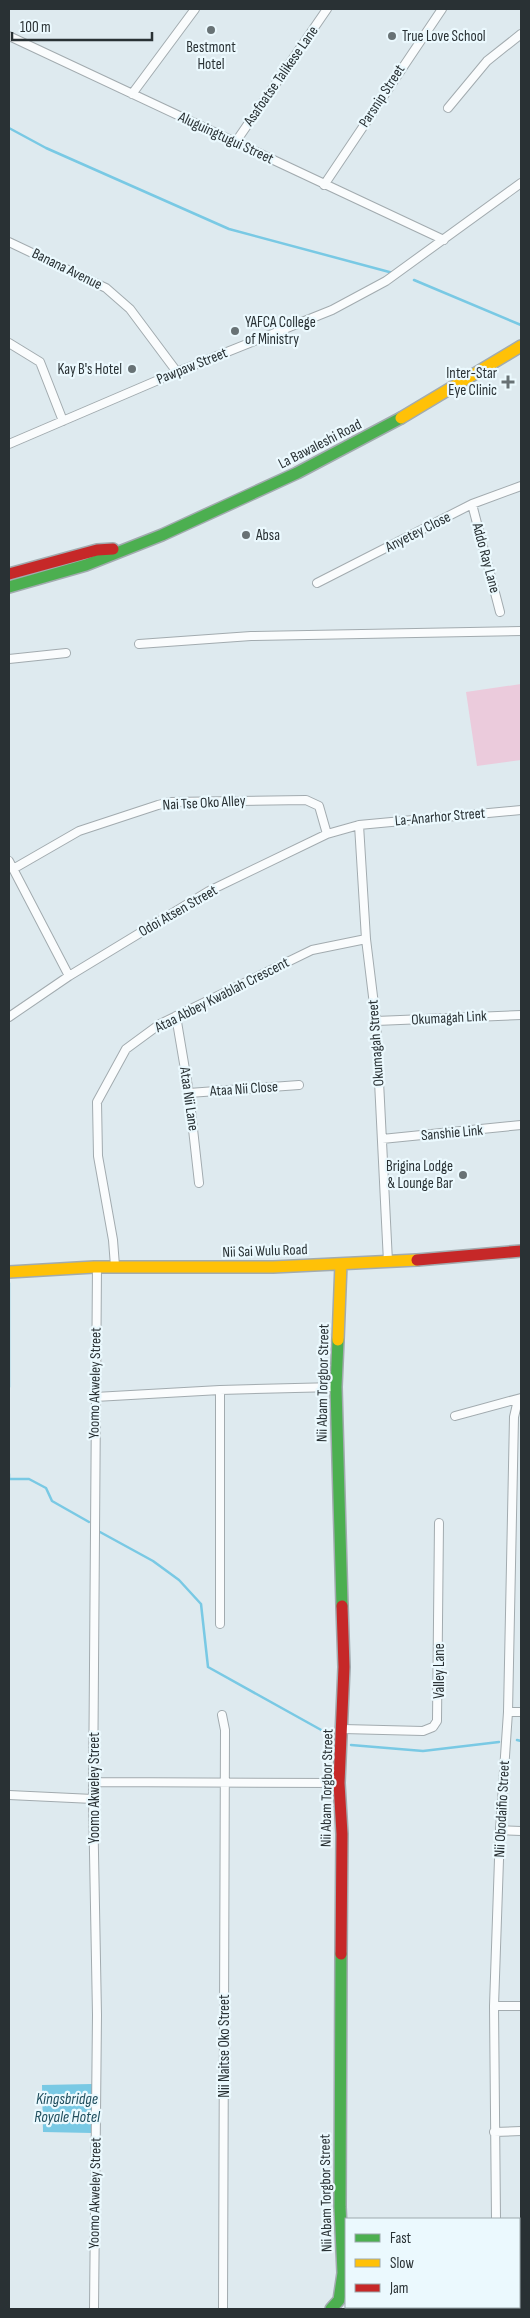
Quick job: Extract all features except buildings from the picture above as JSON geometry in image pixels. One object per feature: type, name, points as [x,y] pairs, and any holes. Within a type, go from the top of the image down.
[{"type":"street","points":[[132,94],[195,9]]},
{"type":"street","name":"Asafoatse Talikese Lane","points":[[235,142],[327,9]]},
{"type":"street","name":"Parsnip Street","points":[[324,185],[442,9]]},
{"type":"street","points":[[448,108],[487,61],[521,34]]},
{"type":"street","name":"Aluguingtugui Street","points":[[9,36],[444,240]]},
{"type":"street","name":"Pawpaw Street","points":[[9,444],[177,372],[332,310],[386,281],[521,183]]},
{"type":"street","name":"Banana Avenue","points":[[9,242],[106,288],[130,309],[177,372]]},
{"type":"street","points":[[9,343],[40,362],[63,421]]},
{"type":"street","name":"La Bawaleshi Road","points":[[9,587],[86,565],[122,549],[162,535],[297,473],[393,423],[521,346]]},
{"type":"street","name":"Anyetey Close","points":[[317,583],[472,504],[521,486]]},
{"type":"street","name":"Addo Ray Lane","points":[[472,504],[500,612]]},
{"type":"street","name":"La Bawaleshi Road","points":[[9,574],[97,550],[122,549]]},
{"type":"street","points":[[139,644],[252,636],[521,631]]},
{"type":"street","points":[[9,659],[66,653]]},
{"type":"street","name":"Nai Tse Oko Alley","points":[[13,869],[79,831],[170,802],[306,800],[319,806],[328,834]]},
{"type":"street","name":"La-Anarhor Street","points":[[358,824],[521,810]]},
{"type":"street","name":"Odoi Atsen Street","points":[[9,1017],[69,976],[209,891],[328,834],[358,824]]},
{"type":"street","name":"Okumagah Street","points":[[358,824],[366,939],[376,1021],[388,1262]]},
{"type":"street","points":[[9,862],[69,976]]},
{"type":"street","name":"Ataa Abbey Kwablah Crescent","points":[[115,1266],[113,1240],[98,1156],[97,1102],[126,1049],[160,1024],[312,950],[366,939]]},
{"type":"street","name":"Okumagah Link","points":[[376,1021],[521,1014]]},
{"type":"street","name":"Ataa Nii Lane","points":[[176,1016],[189,1092],[199,1183]]},
{"type":"street","name":"Ataa Nii Close","points":[[189,1092],[298,1085]]},
{"type":"street","name":"Sanshie Link","points":[[382,1139],[521,1125]]},
{"type":"street","name":"Nii Sai Wulu Road","points":[[9,1272],[97,1266],[237,1268],[341,1264],[521,1251]]},
{"type":"street","name":"Nii Abam Torgbor Street","points":[[331,2309],[338,2300],[345,2272],[340,2207],[342,1834],[339,1783],[343,1729],[343,1648],[336,1387],[341,1264]]},
{"type":"street","name":"Yoomo Akweley Street","points":[[94,2309],[97,2015],[93,1799],[95,1782],[97,1266]]},
{"type":"street","points":[[95,1397],[220,1390],[336,1387]]},
{"type":"street","points":[[220,1390],[220,1624]]},
{"type":"street","points":[[455,1416],[520,1399]]},
{"type":"street","name":"Nii Obodaifio Street","points":[[496,2218],[494,2006],[500,1830],[508,1712],[514,1417],[520,1399]]},
{"type":"street","name":"Valley Lane","points":[[343,1729],[423,1731],[433,1727],[437,1721],[439,1523]]},
{"type":"street","points":[[508,1712],[521,1712]]},
{"type":"street","name":"Nii Naitse Oko Street","points":[[222,1715],[225,1730],[224,2309]]},
{"type":"street","points":[[95,1782],[339,1783]]},
{"type":"street","points":[[9,1795],[93,1799]]},
{"type":"street","points":[[500,1830],[521,1831]]},
{"type":"street","points":[[494,2006],[521,2006]]},
{"type":"street","points":[[494,2132],[521,2131]]},
{"type":"shaded area","points":[[521,684],[521,760],[477,766],[466,692]]},
{"type":"water","name":"Kingsbridge Royale Hotel","points":[[92,2084],[92,2133],[43,2132],[42,2085]]},
{"type":"waterway","points":[[9,128],[46,148],[229,229],[393,273]]},
{"type":"waterway","points":[[414,280],[521,325]]},
{"type":"waterway","points":[[9,1283],[9,1387]]},
{"type":"waterway","points":[[9,1474],[9,1479],[29,1479],[46,1488],[52,1501],[89,1522]]},
{"type":"waterway","points":[[100,1532],[153,1561],[179,1580],[201,1604],[208,1667],[332,1736]]},
{"type":"waterway","points":[[517,1740],[521,1741]]},
{"type":"waterway","points":[[351,1745],[423,1751],[499,1742]]},
{"type":"traffic: fast","points":[[9,587],[86,565],[162,535],[297,473],[401,418]]},
{"type":"traffic: fast","points":[[338,1340],[336,1387],[342,1606]]},
{"type":"traffic: fast","points":[[331,2309],[339,2300],[343,2273],[340,2207],[341,1954]]},
{"type":"traffic: slow","points":[[401,418],[521,346]]},
{"type":"traffic: slow","points":[[9,1272],[94,1267],[273,1267],[417,1260]]},
{"type":"traffic: slow","points":[[338,1340],[341,1264]]},
{"type":"traffic: jam","points":[[9,574],[97,550],[113,549]]},
{"type":"traffic: jam","points":[[417,1260],[521,1251]]},
{"type":"traffic: jam","points":[[341,1954],[342,1834],[339,1783],[344,1667],[342,1606]]},
{"type":"place","name":"Bestmont Hotel","points":[[211,30]]},
{"type":"place","name":"True Love School","points":[[392,36]]},
{"type":"place","name":"YAFCA College of Ministry","points":[[235,331]]},
{"type":"place","name":"Kay B's Hotel","points":[[132,369]]},
{"type":"place","name":"Inter-Star Eye Clinic","points":[[508,382]]},
{"type":"place","name":"Absa","points":[[246,535]]},
{"type":"place","name":"Brigina Lodge & Lounge Bar","points":[[463,1175]]}]
